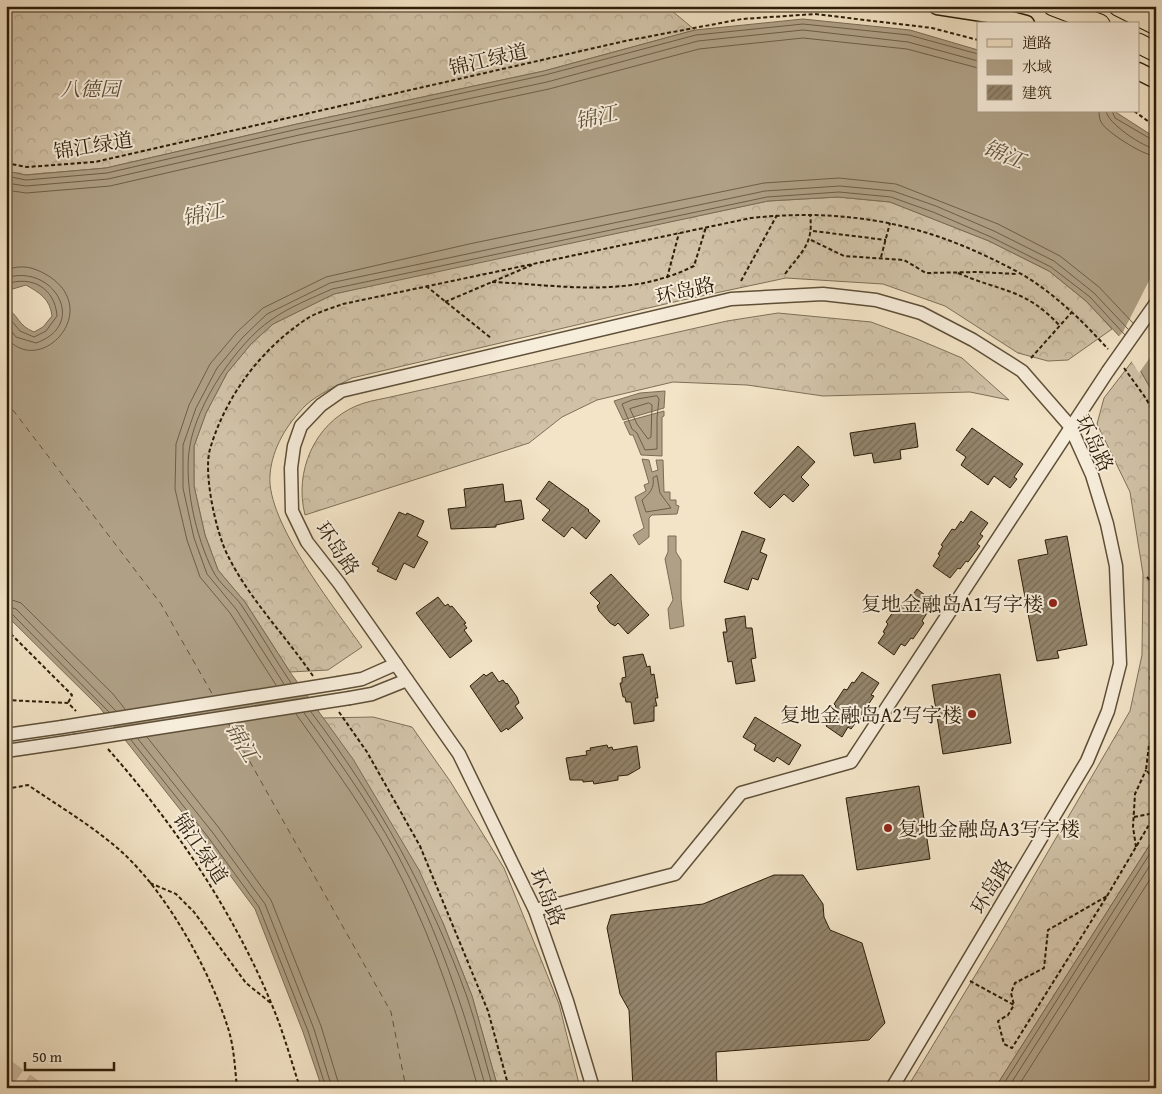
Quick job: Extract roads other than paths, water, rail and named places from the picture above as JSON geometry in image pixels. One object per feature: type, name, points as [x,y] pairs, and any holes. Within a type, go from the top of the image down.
[{"type":"highway","points":[[1053,6],[1095,22]]},
{"type":"highway","points":[[1118,6],[1156,25]]},
{"type":"highway","points":[[1140,44],[1156,52]]},
{"type":"main road","points":[[937,6],[989,14]]},
{"type":"main road","points":[[965,6],[1019,22]]},
{"type":"main road","points":[[1140,72],[1156,80]]},
{"type":"street","name":"环岛路","points":[[593,1088],[567,1001],[535,910],[459,754],[339,583],[307,542],[292,511],[291,468],[294,446],[301,426],[321,405],[342,391],[731,299],[823,294],[876,300],[921,313],[964,335],[1022,371],[1070,426],[1092,475],[1113,550],[1119,604],[1120,664],[1108,711],[1087,761],[892,1088]]},
{"type":"street","points":[[535,910],[675,874],[741,793],[851,762],[1070,426],[1156,303]]},
{"type":"street","points":[[6,735],[362,679],[396,664]]},
{"type":"street","points":[[6,751],[350,698],[372,694],[407,680]]},
{"type":"water","name":"锦江","points":[[803,19],[910,30],[977,50],[977,112],[1116,112],[1156,138],[1156,398],[1123,340],[1086,301],[1049,271],[989,241],[890,202],[838,197],[768,201],[334,294],[273,324],[251,344],[227,373],[206,413],[194,446],[194,486],[205,535],[218,570],[245,602],[290,672],[353,759],[419,870],[443,923],[472,996],[498,1088],[322,1088],[303,1032],[255,909],[204,840],[100,708],[6,615],[6,308],[24,326],[34,332],[43,327],[52,316],[49,305],[44,297],[26,285],[6,291],[6,171],[26,175],[106,168],[297,124],[544,71],[695,30]]},
{"type":"water","points":[[665,391],[664,408],[623,420],[614,401],[640,393]]},
{"type":"water","points":[[664,411],[664,416],[662,417],[662,456],[641,455],[633,435],[630,435],[624,422]]},
{"type":"water","points":[[642,459],[649,460],[652,472],[658,470],[656,460],[663,460],[664,492],[670,492],[670,500],[676,500],[676,505],[679,506],[677,514],[652,515],[649,518],[649,537],[639,545],[633,535],[644,528],[635,497],[646,491],[644,485],[649,483]]},
{"type":"water","points":[[668,536],[676,536],[676,552],[681,560],[681,599],[684,626],[670,629],[668,609],[673,600],[665,559],[668,552]]},
{"type":"water","points":[[1156,835],[1156,1088],[995,1088]]},
{"type":"tunnel","points":[[6,1067],[35,1088]]},
{"type":"place","name":"复地金融岛A1写字楼","points":[[1053,603]]},
{"type":"place","name":"复地金融岛A2写字楼","points":[[972,714]]},
{"type":"place","name":"复地金融岛A3写字楼","points":[[888,828]]},
{"type":"park label","name":"八德园","points":[[90,88]]}]
